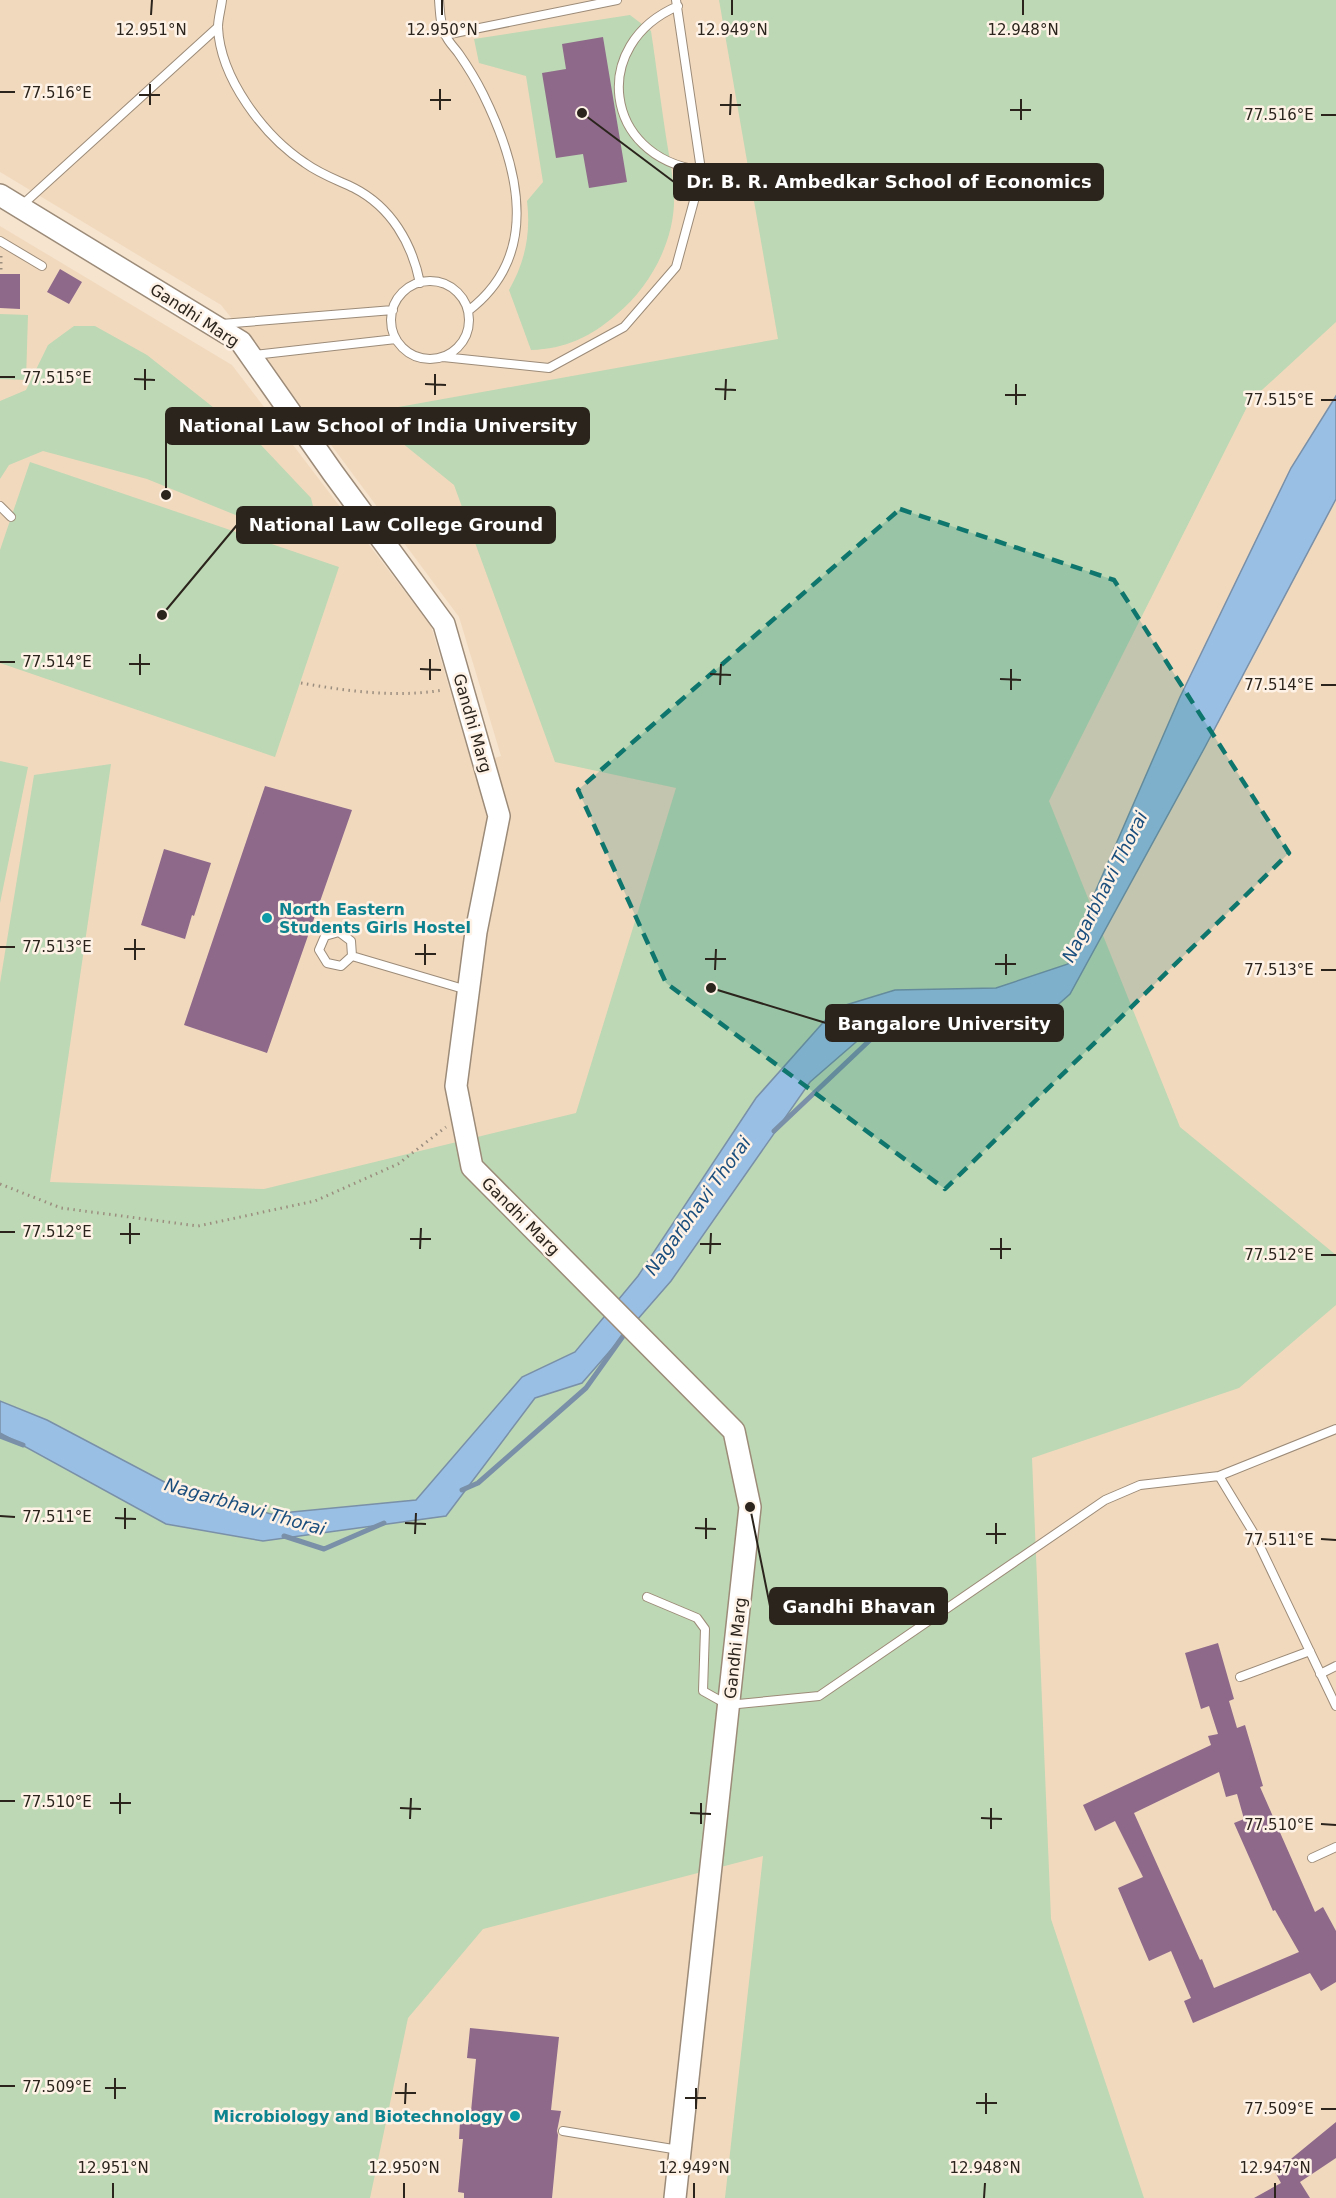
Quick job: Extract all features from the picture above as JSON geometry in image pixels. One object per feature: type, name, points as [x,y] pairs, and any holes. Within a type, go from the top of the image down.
[{"type":"main road","name":"Gandhi Marg","points":[[0,195],[241,342],[333,473],[444,624],[500,816],[476,933],[456,1086],[472,1167],[734,1431],[750,1507],[675,2198]]},
{"type":"lane","points":[[222,0],[218,27],[229,69],[238,90],[263,126],[290,153],[306,164],[356,189],[385,211],[405,238],[412,253],[420,283]]},
{"type":"lane","points":[[439,0],[445,35],[471,73],[492,115],[510,169],[517,212],[514,243],[503,272],[488,294],[468,311]]},
{"type":"lane","points":[[445,35],[618,0]]},
{"type":"lane","points":[[443,357],[460,345],[468,327],[468,311],[461,297],[454,289],[435,282],[420,283],[407,288],[400,295],[393,310],[391,323],[396,339],[413,356],[423,359],[443,357],[549,368],[624,327],[676,267],[698,186],[699,170],[677,3],[651,20],[631,43],[620,71],[620,102],[630,128],[648,150],[672,165],[699,170]]},
{"type":"lane","points":[[20,207],[218,27]]},
{"type":"lane","points":[[0,241],[42,266]]},
{"type":"lane","points":[[214,325],[393,310]]},
{"type":"lane","points":[[251,356],[396,339]]},
{"type":"lane","points":[[0,506],[11,517]]},
{"type":"lane","points":[[339,932],[351,940],[352,956],[341,966],[327,963],[319,950],[325,936],[339,932]]},
{"type":"lane","points":[[352,956],[468,990]]},
{"type":"lane","points":[[647,1597],[698,1618],[705,1629],[703,1691],[728,1705],[819,1696],[1105,1500],[1140,1485],[1219,1476],[1336,1429]]},
{"type":"lane","points":[[1219,1476],[1253,1532],[1336,1706]]},
{"type":"lane","points":[[1240,1677],[1310,1651]]},
{"type":"lane","points":[[1320,1674],[1336,1666]]},
{"type":"lane","points":[[1312,1858],[1336,1847]]},
{"type":"lane","points":[[563,2131],[681,2150]]},
{"type":"path","points":[[300,683],[343,690],[417,694],[462,686]]},
{"type":"path","points":[[0,1184],[61,1208],[198,1226],[315,1201],[398,1164],[461,1115]]},
{"type":"highlighted area","points":[[900,509],[1114,580],[1289,853],[945,1189],[666,983],[578,790]]},
{"type":"shaded area","points":[[0,0],[1336,0],[1336,2198],[0,2198],[0,226],[232,365],[431,626],[472,765],[501,756],[459,617],[317,426],[221,305],[0,172]]},
{"type":"green space","points":[[719,0],[1336,0],[1336,322],[1250,401],[1049,801],[1180,1127],[1336,1255],[1336,1305],[1239,1388],[1032,1458],[1051,1919],[1144,2198],[725,2198],[763,1856],[483,1929],[408,2018],[370,2198],[0,2198],[0,983],[34,775],[111,764],[50,1182],[264,1189],[576,1113],[676,788],[555,762],[454,485],[365,413],[778,339]]},
{"type":"green space","points":[[630,15],[651,31],[674,194],[671,228],[651,276],[641,290],[617,314],[577,340],[555,347],[531,350],[509,290],[526,247],[527,201],[543,182],[526,76],[479,63],[474,39]]},
{"type":"green space","points":[[0,314],[28,315],[26,380],[0,379]]},
{"type":"green space","points":[[74,326],[95,326],[147,355],[261,445],[311,498],[316,518],[305,532],[265,527],[147,479],[43,451],[9,465],[0,479],[0,401],[26,390],[48,345]]},
{"type":"green space","points":[[30,462],[339,567],[275,757],[0,663],[0,550]]},
{"type":"green space","points":[[0,761],[28,767],[0,903]]},
{"type":"water","name":"Nagarbhavi Thorai","points":[[1336,396],[1336,499],[1205,747],[1070,994],[1044,1017],[886,1016],[810,1082],[671,1281],[582,1383],[535,1398],[446,1516],[263,1541],[166,1524],[0,1433],[0,1401],[47,1420],[172,1486],[271,1514],[416,1500],[522,1377],[575,1352],[638,1276],[756,1098],[836,1008],[895,990],[996,988],[1068,964],[1096,890],[1180,697],[1291,468]]},
{"type":"building","points":[[603,37],[627,182],[589,188],[583,154],[556,158],[542,73],[566,69],[562,44]]},
{"type":"building","points":[[60,269],[82,282],[69,304],[47,292]]},
{"type":"building","points":[[0,274],[20,274],[20,309],[0,308]]},
{"type":"building","name":"North Eastern Students Girls Hostel","points":[[265,786],[352,810],[267,1053],[184,1025]]},
{"type":"building","points":[[164,849],[211,863],[185,939],[141,925]]},
{"type":"building","points":[[1218,1643],[1234,1699],[1229,1701],[1237,1728],[1245,1725],[1263,1786],[1260,1787],[1315,1912],[1323,1907],[1336,1931],[1336,1982],[1321,1991],[1310,1973],[1193,2023],[1184,2001],[1191,1998],[1171,1951],[1149,1961],[1118,1888],[1143,1877],[1115,1821],[1095,1831],[1083,1805],[1211,1745],[1208,1736],[1218,1734],[1209,1706],[1201,1709],[1185,1653]],"holes":[[[1219,1772],[1226,1797],[1237,1794],[1244,1819],[1234,1823],[1273,1911],[1275,1910],[1299,1952],[1214,1988],[1134,1813]]]},
{"type":"building","name":"Microbiology and Biotechnology","points":[[470,2028],[559,2037],[551,2110],[561,2111],[557,2131],[552,2198],[464,2198],[464,2193],[458,2192],[463,2139],[459,2139],[460,2121],[470,2122],[476,2059],[467,2058]]},
{"type":"building","points":[[1336,2122],[1336,2158],[1300,2182],[1310,2198],[1254,2198],[1281,2183],[1275,2172]]},
{"type":"waterway","name":"Nagarbhavi Thorai","points":[[774,1131],[888,1023],[1023,1018],[1029,1014]]},
{"type":"waterway","name":"Nagarbhavi Thorai","points":[[462,1490],[478,1483],[586,1388],[626,1332]]},
{"type":"waterway","name":"Nagarbhavi Thorai","points":[[0,1436],[23,1445]]},
{"type":"waterway","name":"Nagarbhavi Thorai","points":[[284,1536],[324,1549],[384,1523]]},
{"type":"place","name":"Dr. B. R. Ambedkar School of Economics","points":[[582,113]]},
{"type":"place","name":"National Law School of India University","points":[[166,495]]},
{"type":"place","name":"National Law College Ground","points":[[162,615]]},
{"type":"place","name":"North Eastern Students Girls Hostel","points":[[267,918]]},
{"type":"place","name":"Bangalore University","points":[[711,988]]},
{"type":"place","name":"Gandhi Bhavan","points":[[750,1507]]},
{"type":"place","name":"Microbiology and Biotechnology","points":[[515,2116]]}]
